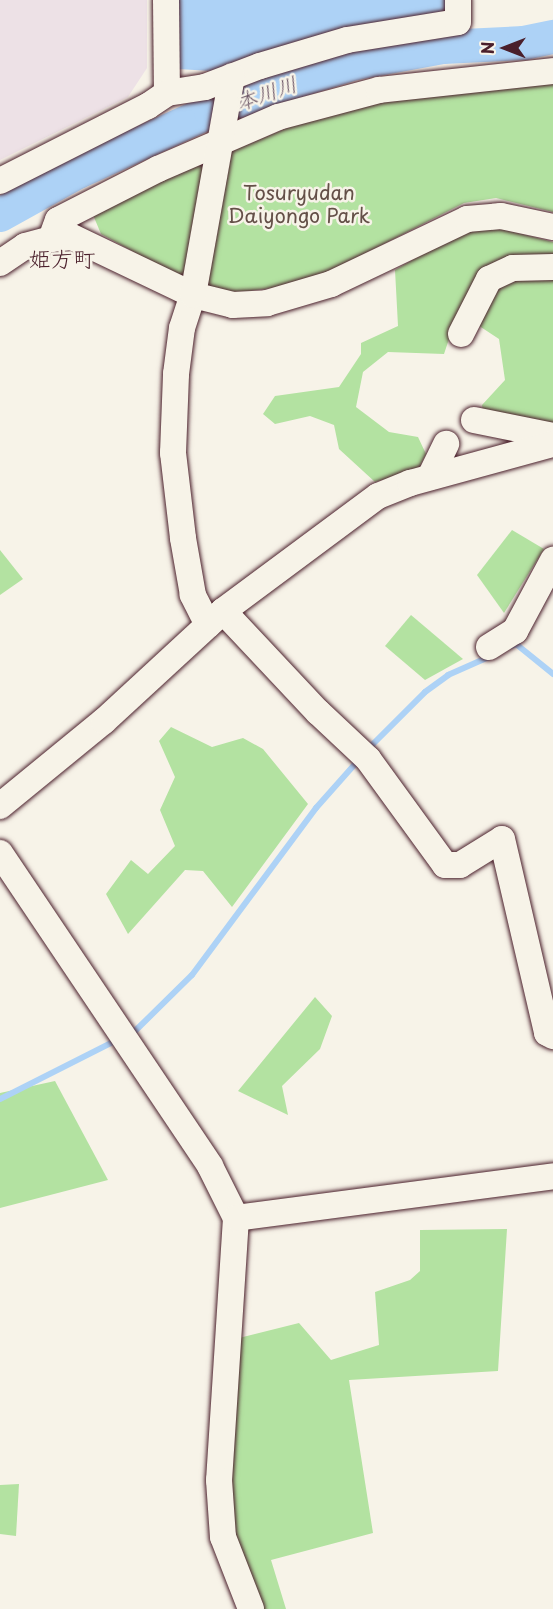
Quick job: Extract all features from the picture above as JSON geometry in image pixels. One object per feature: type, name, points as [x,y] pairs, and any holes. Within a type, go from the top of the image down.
[{"type":"street","points":[[166,0],[167,93]]},
{"type":"street","points":[[0,181],[148,106],[167,93],[205,87],[232,76],[347,40],[458,22],[458,0]]},
{"type":"street","points":[[51,239],[58,220],[158,169],[278,117],[379,90],[553,71]]},
{"type":"street","points":[[232,76],[218,143],[193,295],[182,328],[176,374],[173,453],[193,596],[368,759],[445,865],[460,865],[502,839],[547,1033],[553,1036]]},
{"type":"street","points":[[0,263],[25,246],[51,239],[72,237],[193,295],[233,304],[267,303],[331,284],[467,219],[501,216],[553,227]]},
{"type":"street","points":[[461,334],[489,279],[513,268],[553,267]]},
{"type":"street","points":[[474,420],[553,436]]},
{"type":"street","points":[[430,477],[446,444]]},
{"type":"street","points":[[0,806],[104,721],[216,618],[378,496],[430,477],[553,444]]},
{"type":"street","points":[[489,647],[514,631],[553,560]]},
{"type":"street","points":[[0,853],[210,1166],[236,1218],[219,1480],[223,1538],[251,1609]]},
{"type":"street","points":[[236,1218],[553,1176]]},
{"type":"shaded area","points":[[0,0],[147,0],[147,68],[128,97],[0,160]]},
{"type":"green space","name":"Tosuryudan Daiyongo Park","points":[[553,81],[553,212],[496,198],[464,203],[327,273],[272,288],[231,293],[178,276],[101,234],[91,210],[299,123],[393,99]]},
{"type":"green space","points":[[490,226],[553,242],[553,432],[485,428],[482,405],[505,380],[499,339],[458,312],[444,354],[388,352],[363,372],[356,407],[389,432],[418,437],[426,454],[418,470],[375,482],[339,449],[334,425],[310,416],[275,424],[263,414],[275,396],[339,387],[361,354],[361,343],[398,326],[395,270],[464,230]]},
{"type":"green space","points":[[512,530],[544,549],[504,613],[477,575]]},
{"type":"green space","points":[[0,550],[23,579],[0,595]]},
{"type":"green space","points":[[411,615],[463,659],[425,680],[385,646]]},
{"type":"green space","points":[[171,727],[212,747],[243,738],[263,749],[308,804],[232,907],[203,871],[185,870],[128,934],[106,894],[131,860],[148,874],[175,846],[160,810],[175,777],[159,741]]},
{"type":"green space","points":[[315,997],[332,1016],[320,1049],[282,1086],[288,1115],[238,1091]]},
{"type":"green space","points":[[55,1081],[108,1180],[0,1208],[0,1093]]},
{"type":"green space","points":[[507,1229],[498,1371],[349,1380],[373,1533],[271,1560],[286,1609],[262,1609],[234,1534],[230,1482],[239,1338],[299,1323],[331,1360],[379,1345],[375,1292],[410,1280],[420,1271],[420,1230]]},
{"type":"green space","points":[[19,1484],[16,1536],[0,1534],[0,1485]]},
{"type":"water","points":[[178,0],[448,0],[447,17],[343,34],[211,71],[178,69]]},
{"type":"waterway","name":"本川川","points":[[0,215],[78,172],[211,111],[274,88],[356,63],[443,47],[524,43],[553,37]]},
{"type":"waterway","points":[[511,646],[516,644],[553,674]]},
{"type":"waterway","points":[[371,746],[425,692],[448,675],[491,656]]},
{"type":"waterway","points":[[134,1032],[192,975],[316,808],[356,763]]},
{"type":"waterway","points":[[0,1099],[115,1041]]},
{"type":"district","name":"姫方町","points":[[62,258]]}]
